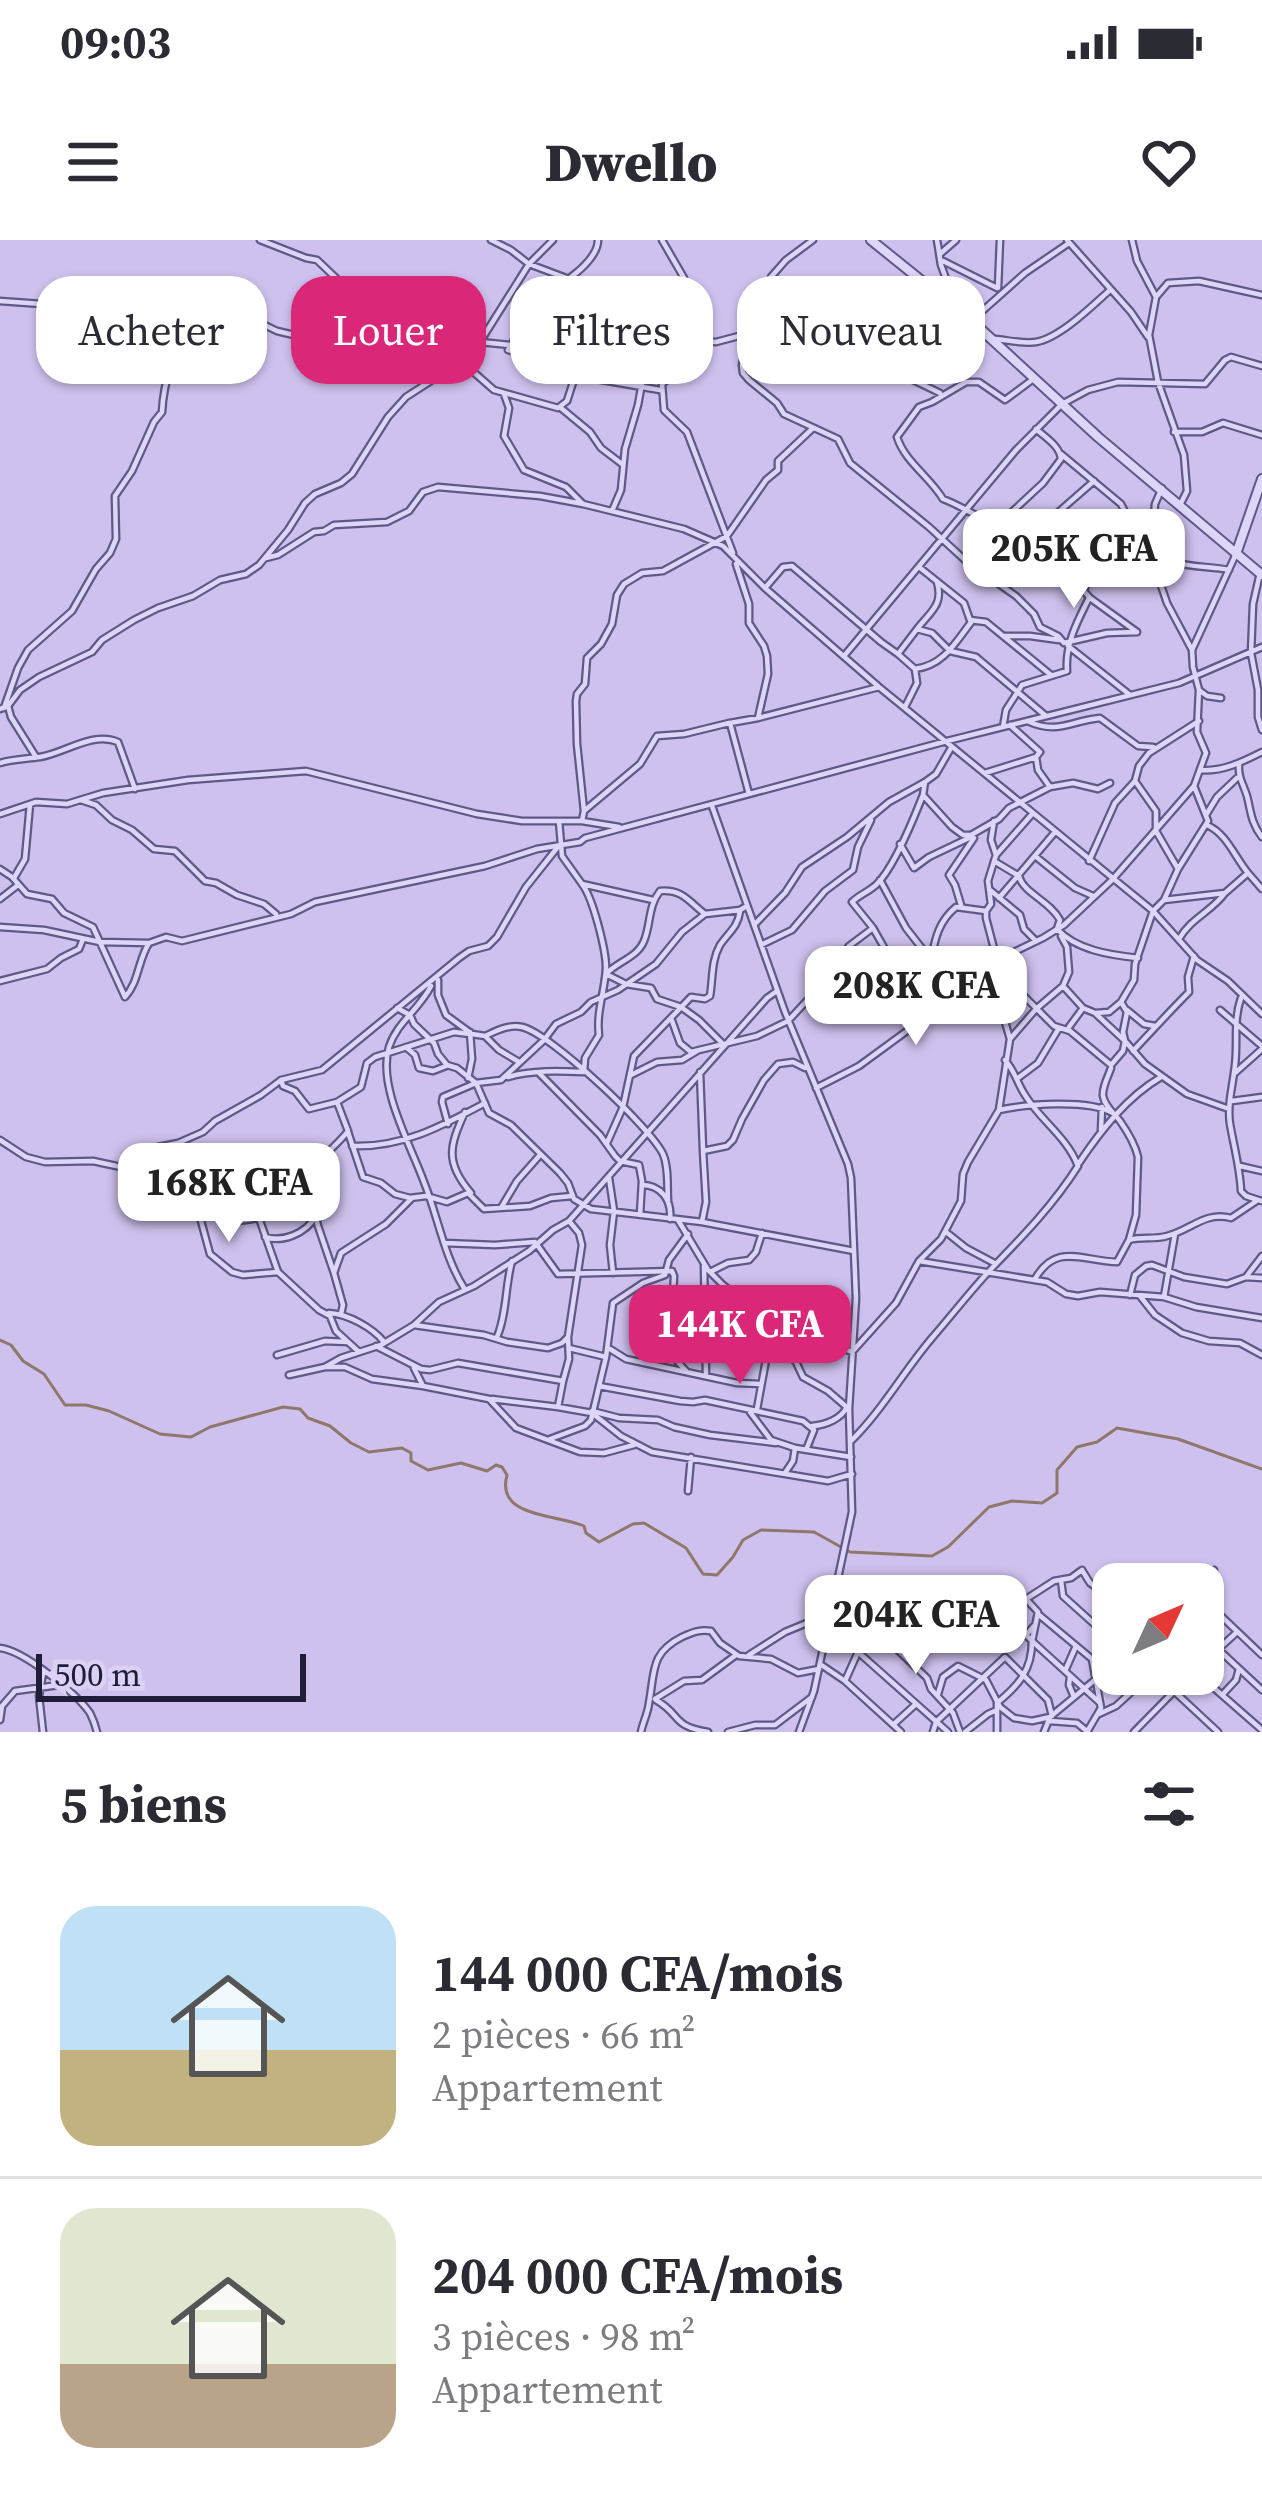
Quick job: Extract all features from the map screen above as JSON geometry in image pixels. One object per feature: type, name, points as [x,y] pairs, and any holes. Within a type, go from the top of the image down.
[{"type":"street","points":[[260,240],[317,260],[334,276]]},
{"type":"street","points":[[491,240],[529,264],[561,276]]},
{"type":"street","points":[[486,332],[529,264],[553,240]]},
{"type":"street","points":[[569,276],[584,267],[597,250],[598,240]]},
{"type":"street","points":[[662,240],[683,276]]},
{"type":"street","points":[[774,276],[813,240]]},
{"type":"street","points":[[937,240],[946,276]]},
{"type":"street","points":[[940,257],[956,240]]},
{"type":"street","points":[[1000,240],[1000,290]]},
{"type":"street","points":[[1132,240],[1156,297]]},
{"type":"street","points":[[874,241],[916,276]]},
{"type":"street","points":[[985,307],[1000,290],[1068,242],[1150,339]]},
{"type":"street","points":[[940,257],[1000,290]]},
{"type":"street","points":[[1180,506],[1187,491],[1184,455],[1158,382],[1150,339],[1156,297],[1168,283],[1194,280],[1262,295]]},
{"type":"street","points":[[990,338],[1031,343],[1046,338],[1110,290]]},
{"type":"street","points":[[0,302],[36,304]]},
{"type":"street","points":[[985,333],[1261,574],[1253,604],[1251,653],[1262,730]]},
{"type":"street","points":[[486,343],[510,345],[510,351]]},
{"type":"street","points":[[844,656],[1062,404],[1118,382],[1205,384],[1231,357],[1262,366]]},
{"type":"street","points":[[1034,378],[1005,400],[972,381],[943,394],[914,411],[898,432],[898,442],[943,499],[994,523],[1005,520],[1043,483],[1061,454]]},
{"type":"street","points":[[4,708],[28,650],[72,611],[110,553],[116,539],[115,496],[162,412],[169,384]]},
{"type":"street","points":[[4,708],[39,677],[92,652],[134,620],[220,580],[246,574],[266,558],[305,503],[352,474],[388,417],[426,384]]},
{"type":"street","points":[[486,384],[504,394],[561,408],[623,465]]},
{"type":"street","points":[[561,408],[572,384]]},
{"type":"street","points":[[633,384],[662,390]]},
{"type":"street","points":[[662,384],[664,410],[687,432],[728,536],[747,595],[749,622],[767,656],[758,718]]},
{"type":"street","points":[[755,384],[784,414],[838,439],[850,463],[976,569],[1016,596],[1038,626],[1058,636],[1130,695]]},
{"type":"street","points":[[922,384],[943,394]]},
{"type":"street","points":[[612,511],[621,490],[640,385]]},
{"type":"street","points":[[504,394],[509,408],[504,436],[521,466],[566,487],[583,504]]},
{"type":"street","points":[[1174,432],[1202,432],[1220,423],[1262,435]]},
{"type":"street","points":[[582,821],[576,697],[585,685],[587,658],[614,620],[619,590],[636,575],[663,571],[728,536],[777,471],[778,461],[812,429]]},
{"type":"street","points":[[1036,429],[1121,504],[1122,550]]},
{"type":"street","points":[[1192,650],[1236,554],[1262,479]]},
{"type":"street","points":[[1045,548],[1054,515],[1094,481]]},
{"type":"street","points":[[266,558],[334,525],[387,522],[409,511],[423,492],[445,486],[583,504],[716,541],[879,687],[1153,911],[1194,956],[1262,1014]]},
{"type":"street","points":[[816,1088],[860,1066],[997,960],[1059,933],[1194,786],[1206,753],[1197,732],[1199,690],[1192,650],[1167,603],[1151,556],[1155,504],[1162,488]]},
{"type":"street","points":[[994,523],[995,536],[1020,558],[1045,548]]},
{"type":"street","points":[[1005,636],[1067,644],[1107,633],[1137,632],[1090,598],[1045,548]]},
{"type":"street","points":[[1084,590],[1095,566],[1122,550],[1203,569],[1229,570]]},
{"type":"street","points":[[765,587],[783,567],[792,566],[898,654],[915,669],[916,683],[905,706]]},
{"type":"street","points":[[919,567],[964,603],[972,621]]},
{"type":"street","points":[[898,654],[938,603],[937,582]]},
{"type":"street","points":[[1006,726],[1006,710],[1022,685],[1067,671],[1067,644],[1090,598]]},
{"type":"street","points":[[915,669],[933,665],[972,621],[982,620],[1051,674]]},
{"type":"street","points":[[917,629],[932,633],[950,651],[976,657],[1046,716]]},
{"type":"street","points":[[0,927],[100,942],[191,940],[291,914],[315,902],[485,866],[1130,695],[1196,676],[1262,647]]},
{"type":"street","points":[[584,811],[640,764],[657,736],[758,718],[879,687]]},
{"type":"street","points":[[1199,690],[1221,698]]},
{"type":"street","points":[[4,708],[36,757]]},
{"type":"street","points":[[1027,721],[1060,728],[1100,718],[1138,746],[1156,747]]},
{"type":"street","points":[[1089,861],[1115,803],[1135,781],[1139,766],[1156,747],[1198,721]]},
{"type":"street","points":[[730,723],[749,794]]},
{"type":"street","points":[[985,773],[1036,758],[1040,752],[1006,726]]},
{"type":"street","points":[[0,763],[103,738],[114,740],[135,789]]},
{"type":"street","points":[[754,926],[802,867],[889,802],[925,782],[943,764],[950,743]]},
{"type":"street","points":[[1199,770],[1239,764],[1262,752]]},
{"type":"street","points":[[1036,758],[1050,788]]},
{"type":"street","points":[[1239,764],[1238,777],[1250,816],[1262,837]]},
{"type":"street","points":[[0,814],[30,803],[67,804],[188,780],[306,771],[477,814],[622,828]]},
{"type":"street","points":[[1206,814],[1238,777]]},
{"type":"street","points":[[1135,781],[1156,811],[1156,831],[1178,869]]},
{"type":"street","points":[[925,782],[923,796],[880,880],[851,902],[890,958],[928,957]]},
{"type":"street","points":[[900,844],[914,868],[1050,788],[1073,782],[1098,789],[1110,783]]},
{"type":"street","points":[[1095,1013],[1109,1012],[1121,1002],[1134,980],[1153,911],[1207,825],[1194,786]]},
{"type":"street","points":[[923,796],[952,827],[963,835],[976,835]]},
{"type":"street","points":[[81,800],[96,805],[154,850],[175,851],[205,881],[266,905],[278,916]]},
{"type":"street","points":[[0,899],[16,881],[26,859],[30,803]]},
{"type":"street","points":[[712,806],[744,908],[848,1164],[853,1202],[856,1298],[848,1408],[852,1512],[812,1697],[799,1732]]},
{"type":"street","points":[[997,960],[986,911],[991,904],[988,881],[995,858],[1033,812]]},
{"type":"street","points":[[761,945],[792,930],[825,891],[853,870],[873,817]]},
{"type":"street","points":[[559,820],[562,856],[590,896],[604,948],[599,1035],[585,1058],[584,1072]]},
{"type":"street","points":[[852,1352],[900,1298],[919,1262],[946,1232],[961,1201],[968,1162],[999,1110],[1010,1040],[1063,986],[1069,972],[1055,911],[995,858],[994,821]]},
{"type":"street","points":[[1207,825],[1220,832],[1233,856],[1262,889]]},
{"type":"street","points":[[999,898],[1055,832]]},
{"type":"street","points":[[961,905],[950,875],[976,835]]},
{"type":"street","points":[[0,1140],[37,1160],[121,1167],[158,1147],[203,1132],[281,1080],[322,1070],[469,951],[488,946],[526,887],[560,846]]},
{"type":"street","points":[[1035,856],[1093,896]]},
{"type":"street","points":[[0,869],[27,894],[52,899],[69,916],[94,927],[124,997],[133,987],[149,943]]},
{"type":"street","points":[[1179,940],[1190,923],[1211,910],[1248,873]]},
{"type":"street","points":[[880,880],[906,928],[956,995]]},
{"type":"street","points":[[582,884],[653,900]]},
{"type":"street","points":[[990,890],[1020,915],[1024,929],[1036,940]]},
{"type":"street","points":[[606,974],[644,942],[653,900],[660,891],[691,898],[705,914]]},
{"type":"street","points":[[1164,900],[1225,893]]},
{"type":"street","points":[[961,905],[986,911]]},
{"type":"street","points":[[928,957],[943,919],[961,905]]},
{"type":"street","points":[[501,1080],[559,1021],[656,964],[682,932],[705,914],[744,908]]},
{"type":"street","points":[[607,1143],[623,1107],[636,1054],[694,996],[710,996],[714,960],[744,908]]},
{"type":"street","points":[[629,1076],[652,1064],[682,1060],[757,1036],[788,1021],[826,980],[849,946],[873,928]]},
{"type":"street","points":[[1059,933],[1105,953],[1138,958]]},
{"type":"street","points":[[0,980],[47,969],[79,949],[83,940]]},
{"type":"street","points":[[1133,1051],[1189,992],[1187,977],[1194,956]]},
{"type":"street","points":[[606,974],[626,984],[649,987],[657,999],[681,1007],[725,1044]]},
{"type":"street","points":[[440,975],[440,1005],[470,1033]]},
{"type":"street","points":[[973,980],[1011,983],[1036,1009],[1113,1065]]},
{"type":"street","points":[[433,981],[425,997],[398,1025],[388,1051],[388,1081],[465,1290]]},
{"type":"street","points":[[994,984],[1010,1040]]},
{"type":"street","points":[[1063,986],[1161,1077],[1187,1094],[1230,1106],[1262,1097]]},
{"type":"street","points":[[289,1375],[325,1367],[384,1342],[569,1220],[777,991]]},
{"type":"street","points":[[1242,996],[1235,1022],[1230,1106],[1241,1192],[1260,1200]]},
{"type":"street","points":[[1121,1002],[1144,1024],[1155,1026]]},
{"type":"street","points":[[397,1008],[410,1015],[447,1065]]},
{"type":"street","points":[[1018,1078],[1042,1058],[1083,1008]]},
{"type":"street","points":[[1035,1279],[1043,1265],[1058,1256],[1117,1262],[1129,1240],[1136,1215],[1138,1156],[1102,1091],[1124,1051],[1127,1010]]},
{"type":"street","points":[[1220,1010],[1262,1048],[1234,1074]]},
{"type":"street","points":[[671,1018],[680,1043],[697,1052]]},
{"type":"street","points":[[281,1080],[309,1108],[337,1102],[361,1087],[370,1059],[388,1051],[454,1032],[485,1036],[518,1027],[544,1040],[584,1072],[647,1132],[664,1157],[674,1220],[688,1233],[710,1272],[775,1323],[806,1328],[852,1352]]},
{"type":"street","points":[[468,1078],[470,1033]]},
{"type":"street","points":[[485,1036],[519,1062]]},
{"type":"street","points":[[406,1047],[419,1068],[433,1071],[447,1065],[476,1083],[493,1117],[511,1125],[542,1154],[582,1206],[702,1222],[854,1251]]},
{"type":"street","points":[[1005,1060],[1025,1096],[1071,1150],[1078,1166]]},
{"type":"street","points":[[704,1151],[733,1141],[764,1080],[778,1064],[793,1063],[808,1070]]},
{"type":"street","points":[[448,1124],[441,1099],[476,1083],[525,1072],[584,1072]]},
{"type":"street","points":[[700,1072],[706,1202],[702,1222]]},
{"type":"street","points":[[540,1074],[620,1161],[639,1166],[640,1215]]},
{"type":"street","points":[[850,1442],[922,1350],[1021,1242],[1100,1130],[1161,1077]]},
{"type":"street","points":[[337,1102],[363,1177],[412,1198],[428,1196],[447,1202],[471,1194]]},
{"type":"street","points":[[352,1146],[369,1148],[407,1140],[485,1103]]},
{"type":"street","points":[[999,1110],[1033,1104],[1102,1107],[1114,1115]]},
{"type":"street","points":[[1100,1130],[1102,1107]]},
{"type":"street","points":[[465,1112],[454,1134],[453,1168],[482,1208],[530,1206],[572,1196]]},
{"type":"street","points":[[348,1131],[316,1166],[305,1172],[282,1167],[253,1194],[278,1272],[330,1316],[334,1328],[359,1352]]},
{"type":"street","points":[[178,1143],[208,1252],[232,1272],[278,1272]]},
{"type":"street","points":[[501,1208],[542,1154]]},
{"type":"street","points":[[1240,1166],[1262,1171]]},
{"type":"street","points":[[305,1172],[344,1305],[341,1314]]},
{"type":"street","points":[[608,1176],[614,1210],[613,1273]]},
{"type":"street","points":[[641,1185],[653,1186],[668,1201]]},
{"type":"street","points":[[334,1273],[343,1250],[386,1224],[412,1198]]},
{"type":"street","points":[[1129,1240],[1175,1234],[1199,1220],[1236,1216],[1260,1200]]},
{"type":"street","points":[[197,1206],[209,1205],[230,1221],[259,1218]]},
{"type":"street","points":[[265,1237],[278,1240],[307,1229],[315,1217]]},
{"type":"street","points":[[558,1407],[581,1239],[569,1220]]},
{"type":"street","points":[[710,1272],[749,1260],[762,1232]]},
{"type":"street","points":[[946,1232],[996,1264]]},
{"type":"street","points":[[548,1440],[585,1426],[593,1417],[613,1303],[665,1275],[688,1233]]},
{"type":"street","points":[[1164,1297],[1175,1234]]},
{"type":"street","points":[[445,1243],[534,1242],[558,1274],[671,1271],[670,1353],[686,1371]]},
{"type":"street","points":[[1246,1277],[1262,1256]]},
{"type":"street","points":[[496,1339],[512,1261]]},
{"type":"street","points":[[919,1262],[1035,1279],[1078,1296],[1094,1292],[1164,1297],[1262,1318]]},
{"type":"street","points":[[704,1264],[706,1376]]},
{"type":"street","points":[[1130,1295],[1132,1280],[1152,1265],[1184,1277],[1227,1284],[1246,1277],[1262,1278]]},
{"type":"street","points":[[1140,1296],[1155,1315],[1182,1333],[1209,1341],[1240,1342],[1262,1354]]},
{"type":"street","points":[[323,1313],[341,1314],[384,1342]]},
{"type":"street","points":[[758,1411],[770,1338],[763,1315]]},
{"type":"street","points":[[414,1324],[548,1348],[568,1337]]},
{"type":"street","points":[[770,1338],[796,1362],[805,1380],[848,1408]]},
{"type":"street","points":[[278,1355],[325,1341],[348,1342]]},
{"type":"street","points":[[376,1346],[414,1368],[424,1386]]},
{"type":"street","points":[[569,1348],[606,1357]]},
{"type":"street","points":[[608,1348],[626,1359],[761,1384]]},
{"type":"street","points":[[414,1368],[430,1370],[458,1363],[563,1381]]},
{"type":"street","points":[[325,1367],[344,1367],[372,1379],[489,1399],[658,1420],[710,1435],[851,1457]]},
{"type":"street","points":[[599,1386],[705,1400],[812,1426],[822,1426],[848,1408]]},
{"type":"street","points":[[489,1399],[517,1428],[580,1452],[635,1444]]},
{"type":"street","points":[[746,1409],[776,1443]]},
{"type":"street","points":[[592,1412],[652,1453],[828,1481],[852,1474]]},
{"type":"street","points":[[806,1450],[812,1426]]},
{"type":"street","points":[[785,1473],[795,1448]]},
{"type":"street","points":[[688,1491],[691,1457]]},
{"type":"street","points":[[1092,1584],[1082,1570],[1027,1598],[1038,1614],[1092,1659]]},
{"type":"street","points":[[1071,1578],[1092,1584]]},
{"type":"street","points":[[1060,1580],[1063,1597],[1092,1623]]},
{"type":"street","points":[[652,1699],[684,1681],[702,1680],[819,1618],[835,1594]]},
{"type":"street","points":[[845,1681],[858,1652],[867,1610],[878,1631],[928,1679],[963,1732],[999,1708],[1025,1676],[1038,1614]]},
{"type":"street","points":[[1224,1621],[1262,1655]]},
{"type":"street","points":[[1226,1642],[1229,1625]]},
{"type":"street","points":[[641,1732],[652,1699],[654,1669],[667,1643],[706,1629],[740,1656],[771,1659],[798,1673],[819,1667],[845,1681],[901,1732]]},
{"type":"street","points":[[862,1630],[878,1631]]},
{"type":"street","points":[[1224,1644],[1236,1633]]},
{"type":"street","points":[[1032,1642],[1101,1704]]},
{"type":"street","points":[[1074,1697],[1068,1674],[1076,1646]]},
{"type":"street","points":[[0,1648],[10,1649],[60,1684],[86,1708],[97,1732]]},
{"type":"street","points":[[858,1652],[948,1732]]},
{"type":"street","points":[[1224,1655],[1262,1690]]},
{"type":"street","points":[[933,1732],[935,1722],[1005,1658],[1048,1700],[1050,1718]]},
{"type":"street","points":[[938,1694],[943,1677],[956,1666],[973,1672],[989,1684],[999,1708],[997,1732]]},
{"type":"street","points":[[1239,1670],[1222,1696],[1259,1728]]},
{"type":"street","points":[[43,1732],[40,1688],[44,1671]]},
{"type":"street","points":[[0,1720],[3,1705],[15,1691],[60,1684]]},
{"type":"street","points":[[1044,1732],[1050,1718],[1092,1684]]},
{"type":"street","points":[[999,1708],[1030,1721],[1050,1718],[1077,1723],[1088,1732],[1099,1714],[1099,1695]]},
{"type":"street","points":[[1099,1714],[1128,1695]]},
{"type":"street","points":[[1134,1732],[1172,1695]]},
{"type":"street","points":[[1178,1695],[1218,1732]]},
{"type":"street","points":[[728,1732],[776,1725],[812,1697]]},
{"type":"street","points":[[652,1699],[668,1707],[687,1732]]},
{"type":"street","points":[[893,1725],[916,1704]]},
{"type":"street","points":[[680,1724],[708,1732]]},
{"type":"waterway","points":[[0,1340],[44,1374],[65,1405],[86,1405],[160,1434],[191,1437],[210,1427],[283,1407],[300,1409],[369,1452],[402,1448],[411,1453],[411,1461],[428,1470],[461,1463],[487,1471],[502,1467],[510,1499],[519,1507],[584,1526],[599,1542],[644,1523],[686,1548],[703,1574],[717,1575],[743,1540],[761,1530],[814,1532],[850,1552],[932,1556],[948,1547],[989,1507],[1012,1501],[1042,1503],[1057,1493],[1057,1470],[1077,1447],[1097,1442],[1117,1428],[1178,1439],[1262,1469]]}]
